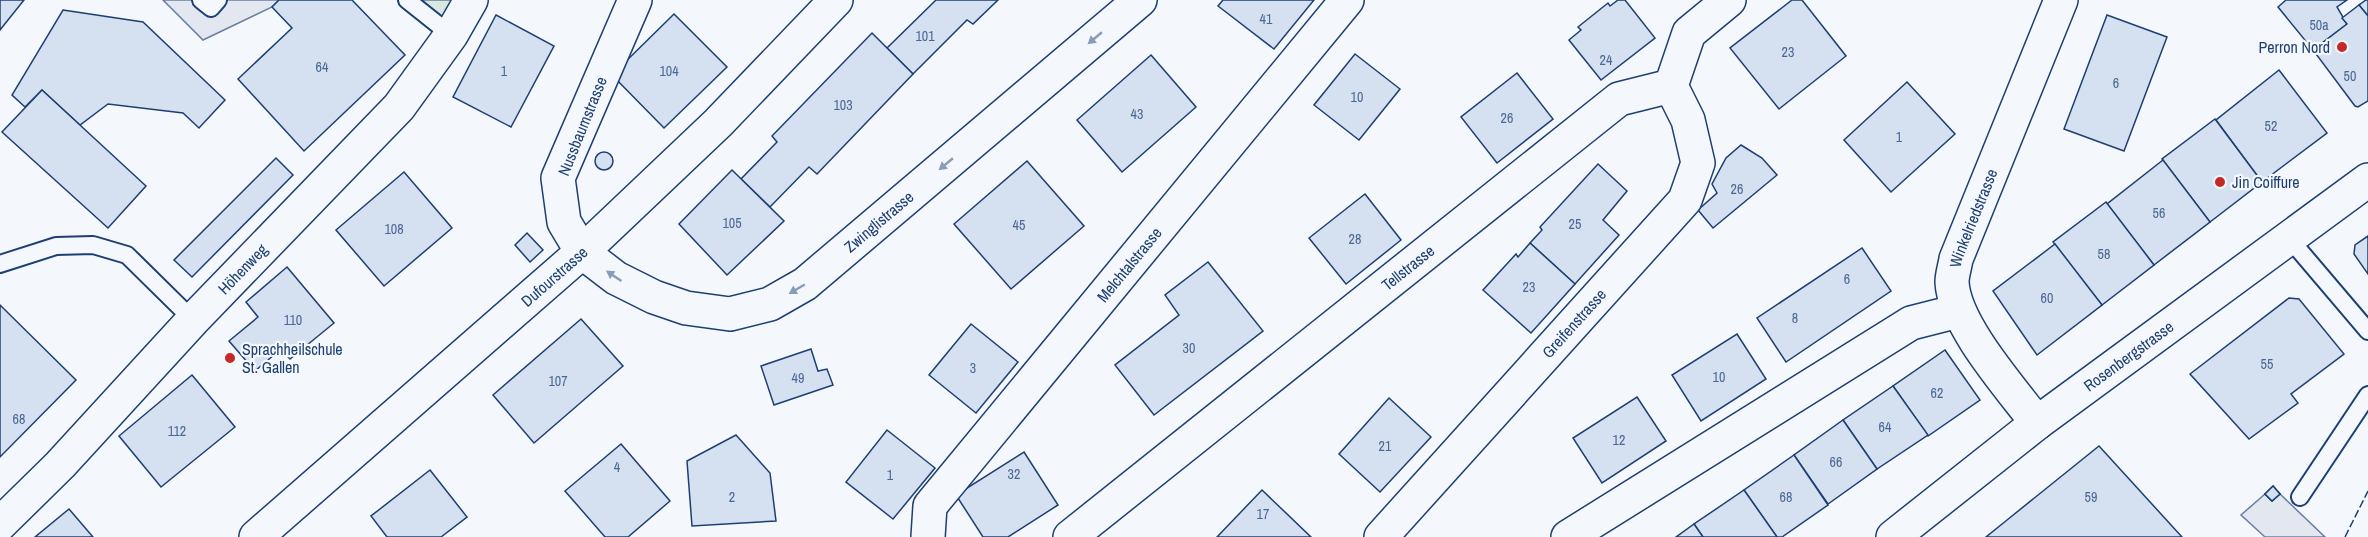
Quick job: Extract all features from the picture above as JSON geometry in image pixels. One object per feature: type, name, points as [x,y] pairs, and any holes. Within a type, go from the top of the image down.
[{"type":"street","name":"Höhenweg","points":[[0,524],[60,465],[193,321],[399,106],[451,35],[471,0]]},
{"type":"street","name":"Nussbaumstrasse","points":[[582,252],[564,222],[558,178],[635,0]]},
{"type":"street","name":"Dufourstrasse","points":[[256,537],[582,252],[718,123],[836,0]]},
{"type":"street","name":"Zwinglistrasse","points":[[582,252],[616,278],[654,297],[686,308],[730,314],[770,304],[805,284],[1140,0]]},
{"type":"street","name":"Melchtalstrasse","points":[[928,537],[930,506],[1347,0]]},
{"type":"street","points":[[1671,86],[1689,33],[1729,0]]},
{"type":"street","name":"Winkelriedstrasse","points":[[2037,423],[1968,330],[1959,310],[1952,282],[1956,259],[2061,0]]},
{"type":"street","name":"Tellstrasse","points":[[1070,537],[1619,99],[1671,86]]},
{"type":"street","name":"Greifenstrasse","points":[[1381,537],[1685,200],[1698,163],[1688,120],[1671,86]]},
{"type":"street","name":"Rosenbergstrasse","points":[[1893,537],[2037,423],[2368,180]]},
{"type":"street","points":[[1568,537],[1911,323],[1959,310]]},
{"type":"lane","points":[[201,0],[211,8],[218,0]]},
{"type":"lane","points":[[408,0],[451,35]]},
{"type":"lane","points":[[2288,237],[2368,331]]},
{"type":"lane","points":[[0,264],[56,246],[93,245],[128,255],[193,321]]},
{"type":"lane","points":[[2300,496],[2368,395]]},
{"type":"shaded area","points":[[163,0],[279,0],[272,7],[203,40]]},
{"type":"shaded area","points":[[407,0],[476,0],[451,35]]},
{"type":"shaded area","points":[[2265,494],[2272,501],[2280,494],[2325,537],[2265,537],[2241,515]]},
{"type":"building","points":[[0,0],[24,0],[0,30]]},
{"type":"building","points":[[279,0],[352,0],[405,55],[304,151],[238,79],[292,28],[272,7]]},
{"type":"building","points":[[936,0],[998,0],[973,24],[967,20],[913,74],[887,48]]},
{"type":"building","points":[[1223,0],[1314,0],[1274,49],[1218,6]]},
{"type":"building","points":[[1618,0],[1625,0],[1655,38],[1601,80],[1569,40],[1581,30],[1578,27],[1608,3],[1610,6]]},
{"type":"building","points":[[1792,0],[1802,0],[1846,56],[1779,109],[1730,48]]},
{"type":"building","points":[[2286,0],[2347,0],[2337,7],[2347,24],[2313,50],[2278,7]]},
{"type":"building","points":[[2368,0],[2368,16],[2359,5]]},
{"type":"building","points":[[2359,5],[2368,16],[2368,101],[2358,107],[2313,50],[2347,24],[2342,18]]},
{"type":"building","points":[[63,10],[143,22],[225,100],[199,128],[183,113],[108,104],[80,125],[42,90],[25,107],[12,95]]},
{"type":"building","points":[[674,14],[727,67],[664,128],[612,75]]},
{"type":"building","points":[[496,15],[554,46],[511,127],[453,97]]},
{"type":"building","points":[[2107,15],[2167,37],[2124,151],[2064,129]]},
{"type":"building","points":[[872,33],[913,74],[817,174],[809,167],[770,207],[741,179],[777,142],[772,136]]},
{"type":"building","points":[[1355,54],[1400,89],[1359,140],[1314,105]]},
{"type":"building","points":[[1151,55],[1196,107],[1122,172],[1077,120]]},
{"type":"building","points":[[2279,70],[2327,133],[2262,182],[2216,120]]},
{"type":"building","points":[[1517,73],[1553,119],[1497,163],[1461,117]]},
{"type":"building","points":[[1907,82],[1955,134],[1891,192],[1844,140]]},
{"type":"building","points":[[42,90],[146,186],[108,228],[2,132]]},
{"type":"building","points":[[2215,119],[2262,182],[2210,222],[2162,159]]},
{"type":"building","points":[[1741,145],[1762,158],[1777,175],[1713,228],[1698,210],[1717,193],[1712,184],[1726,158]]},
{"type":"building","points":[[604,152],[610,155],[613,161],[610,167],[604,170],[598,167],[595,161],[598,155]]},
{"type":"building","points":[[276,158],[293,175],[192,277],[174,260]]},
{"type":"building","points":[[2163,160],[2210,222],[2154,265],[2107,204]]},
{"type":"building","points":[[1027,161],[1084,226],[1011,289],[954,224]]},
{"type":"building","points":[[1598,164],[1627,191],[1603,220],[1619,235],[1575,284],[1530,243],[1542,230],[1540,227]]},
{"type":"building","points":[[732,170],[784,221],[727,275],[679,224]]},
{"type":"building","points":[[404,172],[452,228],[384,286],[336,230]]},
{"type":"building","points":[[1365,194],[1401,240],[1346,284],[1309,238]]},
{"type":"building","points":[[2106,202],[2154,265],[2102,305],[2053,242]]},
{"type":"building","points":[[527,233],[543,250],[530,262],[515,245]]},
{"type":"building","points":[[2368,236],[2368,274],[2354,254],[2355,245]]},
{"type":"building","points":[[1530,243],[1575,284],[1531,333],[1483,290],[1516,254],[1518,257]]},
{"type":"building","points":[[2055,244],[2102,305],[2037,355],[1993,291]]},
{"type":"building","points":[[1862,248],[1891,291],[1786,362],[1757,318]]},
{"type":"building","points":[[1208,262],[1263,331],[1154,415],[1115,365],[1179,315],[1165,295]]},
{"type":"building","points":[[287,267],[334,323],[290,359],[281,349],[255,371],[229,341],[258,317],[246,302]]},
{"type":"building","points":[[2289,298],[2299,299],[2344,354],[2291,394],[2298,403],[2249,439],[2190,374]]},
{"type":"building","points":[[0,305],[76,380],[0,457]]},
{"type":"building","points":[[581,319],[623,366],[534,443],[493,395]]},
{"type":"building","points":[[971,324],[1018,362],[976,413],[929,375]]},
{"type":"building","points":[[1737,334],[1766,379],[1701,421],[1672,375]]},
{"type":"building","points":[[811,349],[818,371],[827,369],[833,385],[774,405],[761,366]]},
{"type":"building","points":[[1945,350],[1980,400],[1928,436],[1893,386]]},
{"type":"building","points":[[192,375],[235,427],[161,487],[119,436]]},
{"type":"building","points":[[1893,386],[1928,435],[1877,469],[1843,420]]},
{"type":"building","points":[[1637,397],[1666,441],[1602,483],[1573,438]]},
{"type":"building","points":[[1389,398],[1431,437],[1380,492],[1339,454]]},
{"type":"building","points":[[1843,420],[1877,469],[1828,504],[1794,455]]},
{"type":"building","points":[[887,430],[935,468],[893,519],[846,482]]},
{"type":"building","points":[[736,435],[770,473],[776,521],[692,526],[687,461]]},
{"type":"building","points":[[621,444],[670,501],[628,537],[605,537],[565,491]]},
{"type":"building","points":[[2099,446],[2182,537],[1986,537],[2007,520]]},
{"type":"building","points":[[1024,452],[1058,505],[1008,537],[983,537],[956,495]]},
{"type":"building","points":[[1794,455],[1828,505],[1782,537],[1777,537],[1744,490]]},
{"type":"building","points":[[430,470],[467,517],[441,537],[387,537],[371,516]]},
{"type":"building","points":[[2273,486],[2280,494],[2272,501],[2265,494]]},
{"type":"building","points":[[2273,486],[2280,494],[2272,501],[2265,494]]},
{"type":"building","points":[[1262,490],[1311,537],[1217,537]]},
{"type":"building","points":[[1744,490],[1777,537],[1703,537],[1694,524]]},
{"type":"building","points":[[69,509],[93,537],[35,537]]},
{"type":"building","points":[[1694,524],[1703,537],[1676,537]]},
{"type":"fence","points":[[2345,537],[2368,491]]},
{"type":"place","name":"Perron Nord","points":[[2342,47]]},
{"type":"place","name":"Jin Coiffure","points":[[2220,182]]},
{"type":"place","name":"Sprachheilschule St. Gallen","points":[[230,358]]}]
